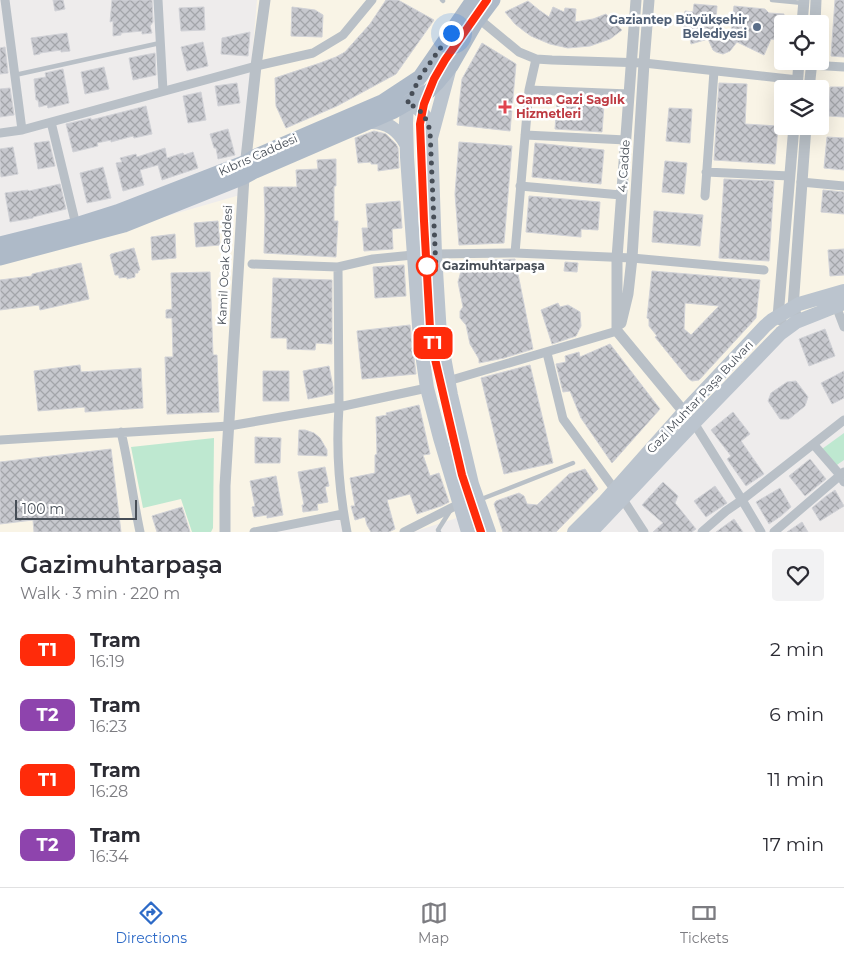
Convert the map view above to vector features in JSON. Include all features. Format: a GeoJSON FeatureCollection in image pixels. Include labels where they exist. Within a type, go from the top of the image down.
{"type":"FeatureCollection","features":[{"type":"Feature","properties":{"kind":"main road","name":"Kıbrıs Caddesi"},"geometry":{"type":"LineString","coordinates":[[0,244],[76,225],[245,170],[254,157],[382,102],[420,77],[474,0]]}},
{"type":"Feature","properties":{"kind":"main road"},"geometry":{"type":"LineString","coordinates":[[0,258],[124,226],[245,170],[255,171],[394,111],[429,91],[437,83],[451,66],[492,0]]}},
{"type":"Feature","properties":{"kind":"main road"},"geometry":{"type":"LineString","coordinates":[[431,138],[451,66]]}},
{"type":"Feature","properties":{"kind":"main road"},"geometry":{"type":"LineString","coordinates":[[420,77],[407,104],[406,123],[413,255],[420,340],[428,388],[456,506],[468,532]]}},
{"type":"Feature","properties":{"kind":"main road"},"geometry":{"type":"LineString","coordinates":[[382,102],[413,105],[426,118],[430,131],[440,335],[448,381],[468,466],[489,532]]}},
{"type":"Feature","properties":{"kind":"main road"},"geometry":{"type":"LineString","coordinates":[[369,122],[380,122],[390,126],[399,133],[406,144]]}},
{"type":"Feature","properties":{"kind":"main road","name":"Gazi Muhtar Paşa Bulvarı"},"geometry":{"type":"LineString","coordinates":[[591,532],[618,494],[684,412],[765,326],[799,304],[844,291]]}},
{"type":"Feature","properties":{"kind":"main road","name":"Gazi Muhtar Paşa Bulvarı"},"geometry":{"type":"LineString","coordinates":[[574,532],[694,423],[781,333],[793,324],[840,305]]}},
{"type":"Feature","properties":{"kind":"street"},"geometry":{"type":"LineString","coordinates":[[5,0],[22,130]]}},
{"type":"Feature","properties":{"kind":"street"},"geometry":{"type":"LineString","coordinates":[[158,0],[163,91]]}},
{"type":"Feature","properties":{"kind":"street","name":"Kamil Ocak Caddesi"},"geometry":{"type":"LineString","coordinates":[[225,532],[225,486],[245,170],[265,0]]}},
{"type":"Feature","properties":{"kind":"street"},"geometry":{"type":"LineString","coordinates":[[0,133],[22,130],[256,66],[313,53],[343,35],[372,0]]}},
{"type":"Feature","properties":{"kind":"street"},"geometry":{"type":"LineString","coordinates":[[636,0],[616,258],[617,331],[684,412]]}},
{"type":"Feature","properties":{"kind":"street","name":"4. Cadde"},"geometry":{"type":"LineString","coordinates":[[617,331],[622,320],[628,294],[632,258],[649,0]]}},
{"type":"Feature","properties":{"kind":"street"},"geometry":{"type":"LineString","coordinates":[[815,15],[816,0]]}},
{"type":"Feature","properties":{"kind":"street"},"geometry":{"type":"LineString","coordinates":[[803,15],[804,1]]}},
{"type":"Feature","properties":{"kind":"street"},"geometry":{"type":"LineString","coordinates":[[479,19],[519,52],[536,59],[644,63],[714,71],[774,81]]}},
{"type":"Feature","properties":{"kind":"street"},"geometry":{"type":"LineString","coordinates":[[515,253],[529,90],[536,59]]}},
{"type":"Feature","properties":{"kind":"street"},"geometry":{"type":"LineString","coordinates":[[829,65],[844,67]]}},
{"type":"Feature","properties":{"kind":"street"},"geometry":{"type":"LineString","coordinates":[[705,196],[714,71]]}},
{"type":"Feature","properties":{"kind":"street"},"geometry":{"type":"LineString","coordinates":[[529,90],[629,94]]}},
{"type":"Feature","properties":{"kind":"street"},"geometry":{"type":"LineString","coordinates":[[51,122],[76,225]]}},
{"type":"Feature","properties":{"kind":"street"},"geometry":{"type":"LineString","coordinates":[[525,135],[626,140]]}},
{"type":"Feature","properties":{"kind":"street"},"geometry":{"type":"LineString","coordinates":[[793,135],[778,317],[793,324],[805,135]]}},
{"type":"Feature","properties":{"kind":"street"},"geometry":{"type":"LineString","coordinates":[[706,172],[790,176]]}},
{"type":"Feature","properties":{"kind":"street"},"geometry":{"type":"LineString","coordinates":[[802,182],[844,186]]}},
{"type":"Feature","properties":{"kind":"street"},"geometry":{"type":"LineString","coordinates":[[520,186],[621,195]]}},
{"type":"Feature","properties":{"kind":"street"},"geometry":{"type":"LineString","coordinates":[[435,254],[515,253],[632,258],[764,270]]}},
{"type":"Feature","properties":{"kind":"street"},"geometry":{"type":"LineString","coordinates":[[252,264],[338,267],[373,259],[413,255]]}},
{"type":"Feature","properties":{"kind":"street"},"geometry":{"type":"LineString","coordinates":[[338,267],[338,467],[347,532]]}},
{"type":"Feature","properties":{"kind":"street"},"geometry":{"type":"LineString","coordinates":[[840,305],[844,327]]}},
{"type":"Feature","properties":{"kind":"street"},"geometry":{"type":"LineString","coordinates":[[448,381],[617,331]]}},
{"type":"Feature","properties":{"kind":"street"},"geometry":{"type":"LineString","coordinates":[[547,353],[563,419],[644,532]]}},
{"type":"Feature","properties":{"kind":"street"},"geometry":{"type":"LineString","coordinates":[[0,440],[229,426],[292,416],[428,388]]}},
{"type":"Feature","properties":{"kind":"street"},"geometry":{"type":"LineString","coordinates":[[702,532],[726,511],[844,420]]}},
{"type":"Feature","properties":{"kind":"street"},"geometry":{"type":"LineString","coordinates":[[694,423],[760,532]]}},
{"type":"Feature","properties":{"kind":"street"},"geometry":{"type":"LineString","coordinates":[[121,432],[126,450],[133,502],[140,532]]}},
{"type":"Feature","properties":{"kind":"street"},"geometry":{"type":"LineString","coordinates":[[774,532],[843,476],[814,444]]}},
{"type":"Feature","properties":{"kind":"street"},"geometry":{"type":"LineString","coordinates":[[404,532],[456,506]]}},
{"type":"Feature","properties":{"kind":"street"},"geometry":{"type":"LineString","coordinates":[[254,532],[343,514]]}},
{"type":"Feature","properties":{"kind":"lane"},"geometry":{"type":"LineString","coordinates":[[772,0],[804,1]]}},
{"type":"Feature","properties":{"kind":"lane"},"geometry":{"type":"LineString","coordinates":[[15,76],[160,43]]}},
{"type":"Feature","properties":{"kind":"lane"},"geometry":{"type":"LineString","coordinates":[[478,500],[573,463]]}},
{"type":"Feature","properties":{"kind":"lane"},"geometry":{"type":"LineString","coordinates":[[439,532],[438,530],[456,506]]}},
{"type":"Feature","properties":{"kind":"shaded area"},"geometry":{"type":"Polygon","coordinates":[[[257,0],[844,0],[844,312],[795,327],[596,532],[467,532],[460,517],[413,532],[343,532],[338,512],[257,532],[0,532],[0,264],[240,195],[257,0]]]}},
{"type":"Feature","properties":{"kind":"green space"},"geometry":{"type":"Polygon","coordinates":[[[844,433],[844,460],[834,467],[822,449],[844,433]]]}},
{"type":"Feature","properties":{"kind":"green space"},"geometry":{"type":"Polygon","coordinates":[[[214,438],[213,528],[211,532],[192,532],[181,499],[143,508],[131,447],[214,438]]]}},
{"type":"Feature","properties":{"kind":"building"},"geometry":{"type":"Polygon","coordinates":[[[53,0],[63,0],[65,9],[55,11],[53,0]]]}},
{"type":"Feature","properties":{"kind":"building"},"geometry":{"type":"Polygon","coordinates":[[[112,0],[152,0],[153,22],[150,26],[152,33],[142,34],[142,31],[121,33],[121,35],[113,36],[113,21],[110,22],[112,0]]]}},
{"type":"Feature","properties":{"kind":"building"},"geometry":{"type":"Polygon","coordinates":[[[386,0],[398,0],[434,20],[396,74],[337,106],[286,128],[276,106],[275,78],[320,63],[345,52],[370,24],[386,0]]]}},
{"type":"Feature","properties":{"kind":"building"},"geometry":{"type":"Polygon","coordinates":[[[835,0],[844,0],[844,57],[831,56],[835,0]]]}},
{"type":"Feature","properties":{"kind":"building"},"geometry":{"type":"Polygon","coordinates":[[[528,1],[549,17],[553,7],[564,12],[565,8],[576,9],[575,22],[593,19],[606,14],[622,30],[610,39],[590,46],[568,48],[550,44],[531,36],[515,24],[505,12],[528,1]]]}},
{"type":"Feature","properties":{"kind":"building","name":"Gaziantep Büyükşehir Belediyesi"},"geometry":{"type":"Polygon","coordinates":[[[694,4],[717,6],[715,32],[731,33],[734,6],[765,9],[769,13],[784,14],[774,15],[774,39],[771,39],[764,55],[737,42],[730,51],[723,54],[713,50],[708,39],[691,44],[689,33],[683,33],[685,11],[693,12],[694,4]]]}},
{"type":"Feature","properties":{"kind":"building"},"geometry":{"type":"Polygon","coordinates":[[[204,7],[205,30],[181,31],[179,8],[204,7]]]}},
{"type":"Feature","properties":{"kind":"building"},"geometry":{"type":"Polygon","coordinates":[[[292,7],[315,10],[323,15],[322,37],[291,36],[292,7]]]}},
{"type":"Feature","properties":{"kind":"building"},"geometry":{"type":"Polygon","coordinates":[[[250,32],[248,56],[221,54],[222,38],[250,32]]]}},
{"type":"Feature","properties":{"kind":"building"},"geometry":{"type":"Polygon","coordinates":[[[67,33],[70,51],[61,52],[61,50],[34,55],[31,38],[67,33]]]}},
{"type":"Feature","properties":{"kind":"building"},"geometry":{"type":"Polygon","coordinates":[[[203,42],[208,66],[187,71],[181,47],[203,42]]]}},
{"type":"Feature","properties":{"kind":"building"},"geometry":{"type":"Polygon","coordinates":[[[482,43],[516,64],[510,131],[457,125],[462,79],[482,43]]]}},
{"type":"Feature","properties":{"kind":"building"},"geometry":{"type":"Polygon","coordinates":[[[5,47],[8,73],[0,74],[0,48],[5,47]]]}},
{"type":"Feature","properties":{"kind":"building"},"geometry":{"type":"Polygon","coordinates":[[[155,53],[156,75],[133,80],[129,58],[155,53]]]}},
{"type":"Feature","properties":{"kind":"building"},"geometry":{"type":"Polygon","coordinates":[[[104,67],[109,89],[85,94],[81,72],[104,67]]]}},
{"type":"Feature","properties":{"kind":"building"},"geometry":{"type":"Polygon","coordinates":[[[63,69],[69,103],[48,108],[47,105],[39,107],[38,100],[36,100],[34,79],[46,77],[45,73],[63,69]]]}},
{"type":"Feature","properties":{"kind":"building"},"geometry":{"type":"Polygon","coordinates":[[[237,83],[240,103],[218,106],[215,86],[237,83]]]}},
{"type":"Feature","properties":{"kind":"building"},"geometry":{"type":"Polygon","coordinates":[[[719,83],[747,84],[745,124],[774,126],[774,135],[777,135],[775,164],[714,160],[719,83]]]}},
{"type":"Feature","properties":{"kind":"building"},"geometry":{"type":"Polygon","coordinates":[[[830,87],[844,87],[844,117],[829,116],[830,87]]]}},
{"type":"Feature","properties":{"kind":"building"},"geometry":{"type":"Polygon","coordinates":[[[10,88],[14,115],[0,117],[0,89],[10,88]]]}},
{"type":"Feature","properties":{"kind":"building"},"geometry":{"type":"Polygon","coordinates":[[[201,92],[206,120],[188,123],[183,96],[201,92]]]}},
{"type":"Feature","properties":{"kind":"building"},"geometry":{"type":"Polygon","coordinates":[[[557,101],[604,105],[602,132],[555,129],[557,101]]]}},
{"type":"Feature","properties":{"kind":"building"},"geometry":{"type":"Polygon","coordinates":[[[146,106],[152,134],[97,143],[98,146],[73,152],[66,124],[91,118],[91,120],[146,106]]]}},
{"type":"Feature","properties":{"kind":"building"},"geometry":{"type":"Polygon","coordinates":[[[669,108],[692,109],[690,143],[666,141],[669,108]]]}},
{"type":"Feature","properties":{"kind":"building"},"geometry":{"type":"Polygon","coordinates":[[[228,129],[235,155],[218,159],[210,134],[228,129]]]}},
{"type":"Feature","properties":{"kind":"building"},"geometry":{"type":"Polygon","coordinates":[[[374,131],[386,134],[396,144],[399,168],[378,171],[378,164],[371,164],[371,162],[358,163],[355,138],[374,131]]]}},
{"type":"Feature","properties":{"kind":"building"},"geometry":{"type":"Polygon","coordinates":[[[827,137],[844,138],[844,170],[824,168],[827,137]]]}},
{"type":"Feature","properties":{"kind":"building"},"geometry":{"type":"Polygon","coordinates":[[[49,141],[55,166],[38,169],[34,143],[49,141]]]}},
{"type":"Feature","properties":{"kind":"building"},"geometry":{"type":"Polygon","coordinates":[[[459,142],[512,146],[504,243],[459,245],[455,194],[459,142]]]}},
{"type":"Feature","properties":{"kind":"building"},"geometry":{"type":"Polygon","coordinates":[[[535,143],[604,150],[601,184],[532,177],[535,143]]]}},
{"type":"Feature","properties":{"kind":"building"},"geometry":{"type":"Polygon","coordinates":[[[13,147],[18,174],[1,177],[0,149],[13,147]]]}},
{"type":"Feature","properties":{"kind":"building"},"geometry":{"type":"Polygon","coordinates":[[[165,148],[167,158],[193,152],[198,168],[162,180],[158,165],[140,170],[144,185],[123,191],[116,163],[122,162],[120,158],[136,154],[137,157],[165,148]]]}},
{"type":"Feature","properties":{"kind":"building"},"geometry":{"type":"Polygon","coordinates":[[[336,159],[334,221],[338,221],[336,257],[264,253],[264,187],[297,187],[296,170],[318,169],[317,160],[336,159]]]}},
{"type":"Feature","properties":{"kind":"building"},"geometry":{"type":"Polygon","coordinates":[[[665,161],[687,163],[684,194],[662,192],[665,161]]]}},
{"type":"Feature","properties":{"kind":"building"},"geometry":{"type":"Polygon","coordinates":[[[103,167],[111,198],[87,203],[80,173],[103,167]]]}},
{"type":"Feature","properties":{"kind":"building"},"geometry":{"type":"Polygon","coordinates":[[[724,179],[774,181],[769,261],[719,258],[724,179]]]}},
{"type":"Feature","properties":{"kind":"building"},"geometry":{"type":"Polygon","coordinates":[[[60,184],[66,209],[10,222],[5,193],[29,191],[60,184]]]}},
{"type":"Feature","properties":{"kind":"building"},"geometry":{"type":"Polygon","coordinates":[[[823,190],[844,192],[844,214],[821,212],[823,190]]]}},
{"type":"Feature","properties":{"kind":"building"},"geometry":{"type":"Polygon","coordinates":[[[529,196],[600,202],[598,230],[581,229],[581,237],[526,232],[529,196]]]}},
{"type":"Feature","properties":{"kind":"building"},"geometry":{"type":"Polygon","coordinates":[[[400,201],[402,228],[392,229],[393,249],[364,251],[362,228],[368,228],[366,204],[400,201]]]}},
{"type":"Feature","properties":{"kind":"building"},"geometry":{"type":"Polygon","coordinates":[[[654,211],[703,215],[700,246],[652,242],[654,211]]]}},
{"type":"Feature","properties":{"kind":"building"},"geometry":{"type":"Polygon","coordinates":[[[218,221],[220,245],[196,247],[194,223],[218,221]]]}},
{"type":"Feature","properties":{"kind":"building"},"geometry":{"type":"Polygon","coordinates":[[[175,234],[176,258],[152,260],[151,237],[175,234]]]}},
{"type":"Feature","properties":{"kind":"building"},"geometry":{"type":"Polygon","coordinates":[[[134,248],[140,270],[138,273],[135,273],[135,277],[119,278],[119,275],[115,275],[110,255],[134,248]]]}},
{"type":"Feature","properties":{"kind":"building"},"geometry":{"type":"Polygon","coordinates":[[[844,249],[844,275],[830,276],[828,250],[844,249]]]}},
{"type":"Feature","properties":{"kind":"building"},"geometry":{"type":"Polygon","coordinates":[[[515,259],[533,349],[479,363],[479,359],[470,344],[466,325],[460,318],[460,311],[463,307],[458,282],[461,271],[460,267],[495,260],[515,259]]]}},
{"type":"Feature","properties":{"kind":"building"},"geometry":{"type":"Polygon","coordinates":[[[565,262],[578,263],[577,272],[564,271],[565,262]]]}},
{"type":"Feature","properties":{"kind":"building"},"geometry":{"type":"Polygon","coordinates":[[[81,263],[89,299],[40,310],[39,305],[0,310],[0,280],[32,276],[32,274],[81,263]]]}},
{"type":"Feature","properties":{"kind":"building"},"geometry":{"type":"Polygon","coordinates":[[[404,265],[406,296],[375,298],[373,267],[404,265]]]}},
{"type":"Feature","properties":{"kind":"building"},"geometry":{"type":"Polygon","coordinates":[[[652,271],[760,280],[756,318],[699,380],[692,381],[689,379],[655,337],[657,336],[649,326],[649,319],[647,318],[652,271]],[[685,303],[684,329],[691,335],[719,306],[685,303]]]}},
{"type":"Feature","properties":{"kind":"building"},"geometry":{"type":"Polygon","coordinates":[[[210,272],[213,355],[217,355],[219,412],[167,414],[165,357],[173,357],[172,318],[166,318],[166,310],[172,309],[171,273],[210,272]]]}},
{"type":"Feature","properties":{"kind":"building"},"geometry":{"type":"Polygon","coordinates":[[[273,278],[332,280],[332,344],[316,343],[315,350],[287,349],[287,338],[271,338],[273,278]]]}},
{"type":"Feature","properties":{"kind":"building"},"geometry":{"type":"Polygon","coordinates":[[[558,303],[560,307],[568,305],[580,312],[581,326],[576,336],[552,344],[541,310],[558,303]]]}},
{"type":"Feature","properties":{"kind":"building"},"geometry":{"type":"Polygon","coordinates":[[[410,325],[416,374],[362,379],[357,331],[410,325]]]}},
{"type":"Feature","properties":{"kind":"building"},"geometry":{"type":"Polygon","coordinates":[[[825,329],[835,356],[809,366],[799,339],[825,329]]]}},
{"type":"Feature","properties":{"kind":"building"},"geometry":{"type":"Polygon","coordinates":[[[610,344],[660,409],[612,463],[581,418],[570,391],[563,392],[556,364],[566,362],[565,356],[579,352],[580,357],[610,344]]]}},
{"type":"Feature","properties":{"kind":"building"},"geometry":{"type":"Polygon","coordinates":[[[80,365],[81,372],[141,368],[143,408],[85,412],[85,407],[38,411],[34,371],[80,365]]]}},
{"type":"Feature","properties":{"kind":"building"},"geometry":{"type":"Polygon","coordinates":[[[530,365],[553,463],[504,474],[481,378],[530,365]]]}},
{"type":"Feature","properties":{"kind":"building"},"geometry":{"type":"Polygon","coordinates":[[[329,366],[333,394],[308,399],[303,371],[329,366]]]}},
{"type":"Feature","properties":{"kind":"building"},"geometry":{"type":"Polygon","coordinates":[[[263,371],[289,371],[289,401],[263,401],[263,371]]]}},
{"type":"Feature","properties":{"kind":"building"},"geometry":{"type":"Polygon","coordinates":[[[844,371],[844,398],[832,404],[821,383],[844,371]]]}},
{"type":"Feature","properties":{"kind":"building"},"geometry":{"type":"Polygon","coordinates":[[[796,381],[808,397],[805,406],[789,419],[780,419],[768,401],[771,393],[787,382],[796,381]]]}},
{"type":"Feature","properties":{"kind":"building"},"geometry":{"type":"Polygon","coordinates":[[[419,405],[430,454],[423,455],[430,476],[439,473],[449,502],[417,514],[410,494],[387,500],[395,529],[389,532],[371,532],[365,517],[355,520],[351,506],[355,506],[350,478],[375,473],[375,455],[377,454],[376,417],[419,405]]]}},
{"type":"Feature","properties":{"kind":"building"},"geometry":{"type":"Polygon","coordinates":[[[733,412],[750,434],[741,441],[764,474],[746,486],[727,459],[731,456],[711,430],[733,412]]]}},
{"type":"Feature","properties":{"kind":"building"},"geometry":{"type":"Polygon","coordinates":[[[299,430],[314,433],[320,438],[327,450],[327,456],[298,455],[299,430]]]}},
{"type":"Feature","properties":{"kind":"building"},"geometry":{"type":"Polygon","coordinates":[[[255,437],[281,438],[280,463],[255,463],[255,437]]]}},
{"type":"Feature","properties":{"kind":"building"},"geometry":{"type":"Polygon","coordinates":[[[111,449],[121,532],[34,532],[33,520],[0,524],[0,462],[111,449]]]}},
{"type":"Feature","properties":{"kind":"building"},"geometry":{"type":"Polygon","coordinates":[[[810,459],[826,479],[805,496],[789,476],[810,459]]]}},
{"type":"Feature","properties":{"kind":"building"},"geometry":{"type":"Polygon","coordinates":[[[325,467],[329,486],[325,487],[328,502],[317,504],[318,510],[303,512],[302,505],[304,505],[298,472],[325,467]]]}},
{"type":"Feature","properties":{"kind":"building"},"geometry":{"type":"Polygon","coordinates":[[[585,469],[598,489],[556,532],[503,532],[494,504],[496,501],[519,493],[524,496],[527,504],[537,505],[569,474],[585,469]]]}},
{"type":"Feature","properties":{"kind":"building"},"geometry":{"type":"Polygon","coordinates":[[[276,476],[283,515],[267,518],[267,515],[254,517],[252,507],[255,506],[250,481],[276,476]]]}},
{"type":"Feature","properties":{"kind":"building"},"geometry":{"type":"Polygon","coordinates":[[[663,482],[678,496],[675,503],[696,529],[692,532],[653,532],[663,523],[642,505],[663,482]]]}},
{"type":"Feature","properties":{"kind":"building"},"geometry":{"type":"Polygon","coordinates":[[[715,486],[727,503],[706,517],[694,501],[715,486]]]}},
{"type":"Feature","properties":{"kind":"building"},"geometry":{"type":"Polygon","coordinates":[[[780,488],[791,507],[769,524],[756,502],[780,488]]]}},
{"type":"Feature","properties":{"kind":"building"},"geometry":{"type":"Polygon","coordinates":[[[835,490],[844,506],[820,521],[812,508],[835,490]]]}},
{"type":"Feature","properties":{"kind":"building"},"geometry":{"type":"Polygon","coordinates":[[[182,507],[190,532],[157,532],[152,516],[182,507]]]}},
{"type":"Feature","properties":{"kind":"building"},"geometry":{"type":"Polygon","coordinates":[[[734,519],[743,532],[716,532],[734,519]]]}},
{"type":"Feature","properties":{"kind":"building"},"geometry":{"type":"Polygon","coordinates":[[[802,522],[808,532],[787,532],[802,522]]]}},
{"type":"Feature","properties":{"kind":"tram line"},"geometry":{"type":"LineString","coordinates":[[481,532],[463,475],[435,359],[431,328],[424,221],[421,124],[424,104],[434,79],[487,0]]}},
{"type":"Feature","properties":{"kind":"tram line","name":"T1"},"geometry":{"type":"LineString","coordinates":[[481,532],[462,475],[435,359],[430,328],[420,124],[424,104],[434,79],[487,0]]}},
{"type":"Feature","properties":{"kind":"place","name":"Gaziantep Büyükşehir Belediyesi"},"geometry":{"type":"Point","coordinates":[757,27]}},
{"type":"Feature","properties":{"kind":"place","name":"Gama Gazi Saglık Hizmetleri"},"geometry":{"type":"Point","coordinates":[505,107]}},
{"type":"Feature","properties":{"kind":"place","name":"Gazimuhtarpaşa"},"geometry":{"type":"Point","coordinates":[427,266]}},
{"type":"Feature","properties":{"kind":"route"},"geometry":{"type":"LineString","coordinates":[[427,266],[436,270],[430,131],[426,118],[413,105],[407,104],[420,77],[451,33]]}}]}
